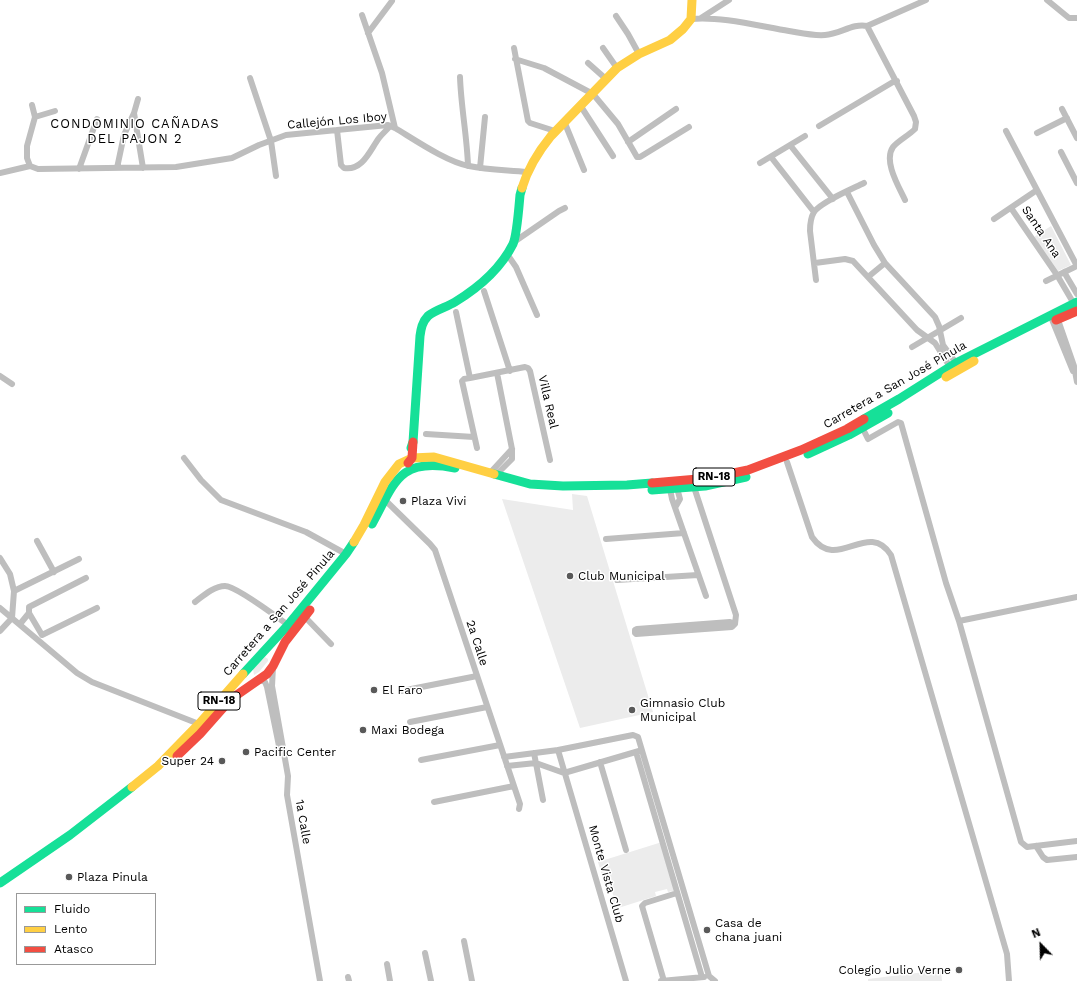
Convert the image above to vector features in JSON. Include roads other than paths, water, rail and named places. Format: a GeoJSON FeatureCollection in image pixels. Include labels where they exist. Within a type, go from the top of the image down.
{"type":"FeatureCollection","features":[{"type":"Feature","properties":{"kind":"main road"},"geometry":{"type":"LineString","coordinates":[[390,490],[391,482],[395,476],[408,464],[412,458],[422,325],[430,314],[469,294],[491,274],[507,254],[514,242],[520,195],[528,172],[543,146],[555,131],[617,68],[639,54],[670,40],[683,29],[691,19],[692,0]]}},
{"type":"Feature","properties":{"kind":"main road","name":"Carretera a San José Pinula"},"geometry":{"type":"LineString","coordinates":[[0,883],[70,835],[158,766],[199,724],[260,654],[288,625],[346,554],[380,503],[399,477],[408,469],[418,467],[446,466],[483,478],[530,490],[675,490],[720,484],[747,477],[787,462],[835,443],[863,429],[963,367],[1076,306]]}},
{"type":"Feature","properties":{"kind":"main road","name":"Carretera a San José Pinula"},"geometry":{"type":"LineString","coordinates":[[0,890],[73,838],[171,761],[200,734],[224,705],[267,674],[273,666],[285,642],[345,565],[366,534],[380,503],[385,482],[399,464],[412,458],[428,456],[530,484],[563,486],[628,485],[709,478],[748,470],[801,450],[848,429],[953,365],[1054,318]]}},
{"type":"Feature","properties":{"kind":"main road"},"geometry":{"type":"LineString","coordinates":[[413,442],[419,452],[428,456]]}},
{"type":"Feature","properties":{"kind":"main road"},"geometry":{"type":"LineString","coordinates":[[399,464],[408,454],[413,442]]}},
{"type":"Feature","properties":{"kind":"main road"},"geometry":{"type":"LineString","coordinates":[[260,654],[269,656],[273,666]]}},
{"type":"Feature","properties":{"kind":"main road"},"geometry":{"type":"LineString","coordinates":[[248,669],[250,677],[260,680]]}},
{"type":"Feature","properties":{"kind":"main road"},"geometry":{"type":"LineString","coordinates":[[171,761],[172,757],[199,728],[199,724]]}},
{"type":"Feature","properties":{"kind":"street"},"geometry":{"type":"LineString","coordinates":[[701,18],[729,0]]}},
{"type":"Feature","properties":{"kind":"street"},"geometry":{"type":"LineString","coordinates":[[691,19],[701,18],[726,20],[810,35],[826,35],[858,26],[867,26],[926,0]]}},
{"type":"Feature","properties":{"kind":"street"},"geometry":{"type":"LineString","coordinates":[[1047,0],[1069,18],[1077,18]]}},
{"type":"Feature","properties":{"kind":"street"},"geometry":{"type":"LineString","coordinates":[[368,33],[392,1]]}},
{"type":"Feature","properties":{"kind":"street"},"geometry":{"type":"LineString","coordinates":[[337,130],[341,165],[344,168],[349,168],[361,163],[371,152],[378,139],[393,127],[382,73],[362,15]]}},
{"type":"Feature","properties":{"kind":"street"},"geometry":{"type":"LineString","coordinates":[[616,16],[639,54]]}},
{"type":"Feature","properties":{"kind":"street"},"geometry":{"type":"LineString","coordinates":[[867,26],[897,81],[916,122],[915,129],[896,144],[889,156],[890,165],[905,200]]}},
{"type":"Feature","properties":{"kind":"street"},"geometry":{"type":"LineString","coordinates":[[514,48],[528,121],[555,131]]}},
{"type":"Feature","properties":{"kind":"street"},"geometry":{"type":"LineString","coordinates":[[603,48],[617,68]]}},
{"type":"Feature","properties":{"kind":"street"},"geometry":{"type":"LineString","coordinates":[[516,59],[544,68],[593,94],[618,124],[637,157],[640,157],[689,127]]}},
{"type":"Feature","properties":{"kind":"street"},"geometry":{"type":"LineString","coordinates":[[588,63],[606,79]]}},
{"type":"Feature","properties":{"kind":"street"},"geometry":{"type":"LineString","coordinates":[[460,77],[461,103],[467,145],[468,166]]}},
{"type":"Feature","properties":{"kind":"street"},"geometry":{"type":"LineString","coordinates":[[250,78],[272,141],[276,176]]}},
{"type":"Feature","properties":{"kind":"street"},"geometry":{"type":"LineString","coordinates":[[819,126],[897,81]]}},
{"type":"Feature","properties":{"kind":"street"},"geometry":{"type":"LineString","coordinates":[[117,168],[124,135],[134,113],[138,99]]}},
{"type":"Feature","properties":{"kind":"street"},"geometry":{"type":"LineString","coordinates":[[30,166],[27,158],[27,146],[35,117],[32,105]]}},
{"type":"Feature","properties":{"kind":"street"},"geometry":{"type":"LineString","coordinates":[[580,105],[613,156]]}},
{"type":"Feature","properties":{"kind":"street"},"geometry":{"type":"LineString","coordinates":[[628,142],[676,109]]}},
{"type":"Feature","properties":{"kind":"street"},"geometry":{"type":"LineString","coordinates":[[1062,109],[1077,138]]}},
{"type":"Feature","properties":{"kind":"street"},"geometry":{"type":"LineString","coordinates":[[35,117],[55,111]]}},
{"type":"Feature","properties":{"kind":"street"},"geometry":{"type":"LineString","coordinates":[[134,113],[143,168]]}},
{"type":"Feature","properties":{"kind":"street"},"geometry":{"type":"LineString","coordinates":[[480,168],[485,116]]}},
{"type":"Feature","properties":{"kind":"street"},"geometry":{"type":"LineString","coordinates":[[79,169],[97,118]]}},
{"type":"Feature","properties":{"kind":"street"},"geometry":{"type":"LineString","coordinates":[[1038,133],[1067,118]]}},
{"type":"Feature","properties":{"kind":"street"},"geometry":{"type":"LineString","coordinates":[[564,122],[584,170]]}},
{"type":"Feature","properties":{"kind":"street","name":"Callejón Los Iboy"},"geometry":{"type":"LineString","coordinates":[[0,173],[30,166],[38,169],[176,167],[232,158],[259,145],[286,135],[388,126],[393,127],[454,162],[480,168],[528,172]]}},
{"type":"Feature","properties":{"kind":"street","name":"Santa Ana"},"geometry":{"type":"LineString","coordinates":[[1006,131],[1077,266],[1046,281]]}},
{"type":"Feature","properties":{"kind":"street"},"geometry":{"type":"LineString","coordinates":[[760,163],[804,136]]}},
{"type":"Feature","properties":{"kind":"street"},"geometry":{"type":"LineString","coordinates":[[790,145],[833,199]]}},
{"type":"Feature","properties":{"kind":"street"},"geometry":{"type":"LineString","coordinates":[[1061,152],[1077,183]]}},
{"type":"Feature","properties":{"kind":"street"},"geometry":{"type":"LineString","coordinates":[[771,156],[814,212]]}},
{"type":"Feature","properties":{"kind":"street"},"geometry":{"type":"LineString","coordinates":[[816,280],[810,231],[814,212],[833,199],[864,183]]}},
{"type":"Feature","properties":{"kind":"street","name":"Santa Ana"},"geometry":{"type":"LineString","coordinates":[[1037,190],[1011,208],[1058,275],[1076,306]]}},
{"type":"Feature","properties":{"kind":"street"},"geometry":{"type":"LineString","coordinates":[[847,192],[874,245],[885,263],[931,312],[938,322],[943,344],[953,365]]}},
{"type":"Feature","properties":{"kind":"street"},"geometry":{"type":"LineString","coordinates":[[514,242],[565,208]]}},
{"type":"Feature","properties":{"kind":"street"},"geometry":{"type":"LineString","coordinates":[[994,219],[1011,208]]}},
{"type":"Feature","properties":{"kind":"street"},"geometry":{"type":"LineString","coordinates":[[507,254],[516,267],[537,315]]}},
{"type":"Feature","properties":{"kind":"street"},"geometry":{"type":"LineString","coordinates":[[815,263],[849,260],[857,264],[917,330],[935,343],[953,365]]}},
{"type":"Feature","properties":{"kind":"street"},"geometry":{"type":"LineString","coordinates":[[868,277],[885,263]]}},
{"type":"Feature","properties":{"kind":"street","name":"Santa Ana"},"geometry":{"type":"LineString","coordinates":[[1064,272],[1076,292]]}},
{"type":"Feature","properties":{"kind":"street"},"geometry":{"type":"LineString","coordinates":[[484,291],[510,370]]}},
{"type":"Feature","properties":{"kind":"street"},"geometry":{"type":"LineString","coordinates":[[1068,294],[1076,292]]}},
{"type":"Feature","properties":{"kind":"street"},"geometry":{"type":"LineString","coordinates":[[456,312],[470,378],[462,381],[477,448]]}},
{"type":"Feature","properties":{"kind":"street"},"geometry":{"type":"LineString","coordinates":[[912,347],[961,318]]}},
{"type":"Feature","properties":{"kind":"street"},"geometry":{"type":"LineString","coordinates":[[1054,318],[1070,367],[1077,378]]}},
{"type":"Feature","properties":{"kind":"street","name":"Villa Real"},"geometry":{"type":"LineString","coordinates":[[470,378],[525,367],[528,368],[530,371],[550,460]]}},
{"type":"Feature","properties":{"kind":"street"},"geometry":{"type":"LineString","coordinates":[[493,474],[512,458],[512,448],[497,373]]}},
{"type":"Feature","properties":{"kind":"street"},"geometry":{"type":"LineString","coordinates":[[0,376],[12,384]]}},
{"type":"Feature","properties":{"kind":"street"},"geometry":{"type":"LineString","coordinates":[[863,429],[868,438],[898,422],[901,423],[1022,842],[1027,846],[1036,846],[1077,841]]}},
{"type":"Feature","properties":{"kind":"street"},"geometry":{"type":"LineString","coordinates":[[426,434],[474,438]]}},
{"type":"Feature","properties":{"kind":"street"},"geometry":{"type":"LineString","coordinates":[[184,458],[201,480],[221,500],[306,532],[346,554]]}},
{"type":"Feature","properties":{"kind":"street"},"geometry":{"type":"LineString","coordinates":[[787,462],[812,537],[817,544],[824,548],[835,550],[871,542],[880,544],[891,555],[1007,954],[1009,981]]}},
{"type":"Feature","properties":{"kind":"street"},"geometry":{"type":"LineString","coordinates":[[668,629],[730,622],[735,624],[736,615],[694,487]]}},
{"type":"Feature","properties":{"kind":"street"},"geometry":{"type":"LineString","coordinates":[[675,490],[672,499],[676,506],[706,596]]}},
{"type":"Feature","properties":{"kind":"street"},"geometry":{"type":"LineString","coordinates":[[675,490],[680,499],[676,506]]}},
{"type":"Feature","properties":{"kind":"street","name":"2a Calle"},"geometry":{"type":"LineString","coordinates":[[380,503],[430,544],[435,550],[497,746],[504,756],[520,804],[518,809]]}},
{"type":"Feature","properties":{"kind":"street"},"geometry":{"type":"LineString","coordinates":[[606,539],[684,533]]}},
{"type":"Feature","properties":{"kind":"street"},"geometry":{"type":"LineString","coordinates":[[37,541],[54,572]]}},
{"type":"Feature","properties":{"kind":"street"},"geometry":{"type":"LineString","coordinates":[[0,558],[10,574],[14,591],[12,618],[0,631]]}},
{"type":"Feature","properties":{"kind":"street"},"geometry":{"type":"LineString","coordinates":[[14,591],[79,559]]}},
{"type":"Feature","properties":{"kind":"street"},"geometry":{"type":"LineString","coordinates":[[617,580],[698,575]]}},
{"type":"Feature","properties":{"kind":"street"},"geometry":{"type":"LineString","coordinates":[[86,578],[29,607],[31,615],[42,635],[96,608]]}},
{"type":"Feature","properties":{"kind":"street"},"geometry":{"type":"LineString","coordinates":[[195,602],[212,590],[221,586],[229,586],[288,625]]}},
{"type":"Feature","properties":{"kind":"street"},"geometry":{"type":"LineString","coordinates":[[959,621],[1077,597]]}},
{"type":"Feature","properties":{"kind":"street"},"geometry":{"type":"LineString","coordinates":[[0,608],[77,673],[92,682],[199,724]]}},
{"type":"Feature","properties":{"kind":"street"},"geometry":{"type":"LineString","coordinates":[[22,626],[31,615]]}},
{"type":"Feature","properties":{"kind":"street"},"geometry":{"type":"LineString","coordinates":[[304,616],[331,644]]}},
{"type":"Feature","properties":{"kind":"street","name":"1a Calle"},"geometry":{"type":"LineString","coordinates":[[273,666],[272,686],[288,776],[287,795],[320,981]]}},
{"type":"Feature","properties":{"kind":"street"},"geometry":{"type":"LineString","coordinates":[[401,691],[474,677]]}},
{"type":"Feature","properties":{"kind":"street"},"geometry":{"type":"LineString","coordinates":[[260,680],[265,682],[267,687],[279,746]]}},
{"type":"Feature","properties":{"kind":"street"},"geometry":{"type":"LineString","coordinates":[[410,722],[484,707]]}},
{"type":"Feature","properties":{"kind":"street"},"geometry":{"type":"LineString","coordinates":[[504,756],[558,750],[634,735],[639,738],[709,976],[715,981]]}},
{"type":"Feature","properties":{"kind":"street"},"geometry":{"type":"LineString","coordinates":[[421,760],[497,746]]}},
{"type":"Feature","properties":{"kind":"street","name":"Monte Vista Club"},"geometry":{"type":"LineString","coordinates":[[558,750],[626,981]]}},
{"type":"Feature","properties":{"kind":"street"},"geometry":{"type":"LineString","coordinates":[[507,766],[536,763],[564,773],[643,750]]}},
{"type":"Feature","properties":{"kind":"street"},"geometry":{"type":"LineString","coordinates":[[636,752],[702,977]]}},
{"type":"Feature","properties":{"kind":"street"},"geometry":{"type":"LineString","coordinates":[[534,753],[543,800]]}},
{"type":"Feature","properties":{"kind":"street"},"geometry":{"type":"LineString","coordinates":[[600,762],[626,850]]}},
{"type":"Feature","properties":{"kind":"street"},"geometry":{"type":"LineString","coordinates":[[434,802],[514,786]]}},
{"type":"Feature","properties":{"kind":"street"},"geometry":{"type":"LineString","coordinates":[[662,843],[670,841]]}},
{"type":"Feature","properties":{"kind":"street"},"geometry":{"type":"LineString","coordinates":[[1036,846],[1043,857],[1047,860],[1077,857]]}},
{"type":"Feature","properties":{"kind":"street"},"geometry":{"type":"LineString","coordinates":[[664,981],[642,906],[645,902],[677,893]]}},
{"type":"Feature","properties":{"kind":"street"},"geometry":{"type":"LineString","coordinates":[[464,941],[472,981]]}},
{"type":"Feature","properties":{"kind":"street"},"geometry":{"type":"LineString","coordinates":[[425,952],[431,981]]}},
{"type":"Feature","properties":{"kind":"street"},"geometry":{"type":"LineString","coordinates":[[387,964],[390,981]]}},
{"type":"Feature","properties":{"kind":"street"},"geometry":{"type":"LineString","coordinates":[[660,981],[709,976]]}},
{"type":"Feature","properties":{"kind":"place","name":"Plaza Vivi"},"geometry":{"type":"Point","coordinates":[403,501]}},
{"type":"Feature","properties":{"kind":"place","name":"Club Municipal"},"geometry":{"type":"Point","coordinates":[570,576]}},
{"type":"Feature","properties":{"kind":"place","name":"El Faro"},"geometry":{"type":"Point","coordinates":[374,690]}},
{"type":"Feature","properties":{"kind":"place","name":"Gimnasio Club Municipal"},"geometry":{"type":"Point","coordinates":[632,710]}},
{"type":"Feature","properties":{"kind":"place","name":"Maxi Bodega"},"geometry":{"type":"Point","coordinates":[363,730]}},
{"type":"Feature","properties":{"kind":"place","name":"Pacific Center"},"geometry":{"type":"Point","coordinates":[246,752]}},
{"type":"Feature","properties":{"kind":"place","name":"Super 24"},"geometry":{"type":"Point","coordinates":[222,761]}},
{"type":"Feature","properties":{"kind":"place","name":"Plaza Pinula"},"geometry":{"type":"Point","coordinates":[69,877]}},
{"type":"Feature","properties":{"kind":"place","name":"Casa de chana juani"},"geometry":{"type":"Point","coordinates":[707,930]}},
{"type":"Feature","properties":{"kind":"place","name":"Colegio Julio Verne"},"geometry":{"type":"Point","coordinates":[959,970]}},
{"type":"Feature","properties":{"kind":"district","name":"CONDOMINIO CAÑADAS DEL PAJON 2"},"geometry":{"type":"Point","coordinates":[135,132]}}]}
